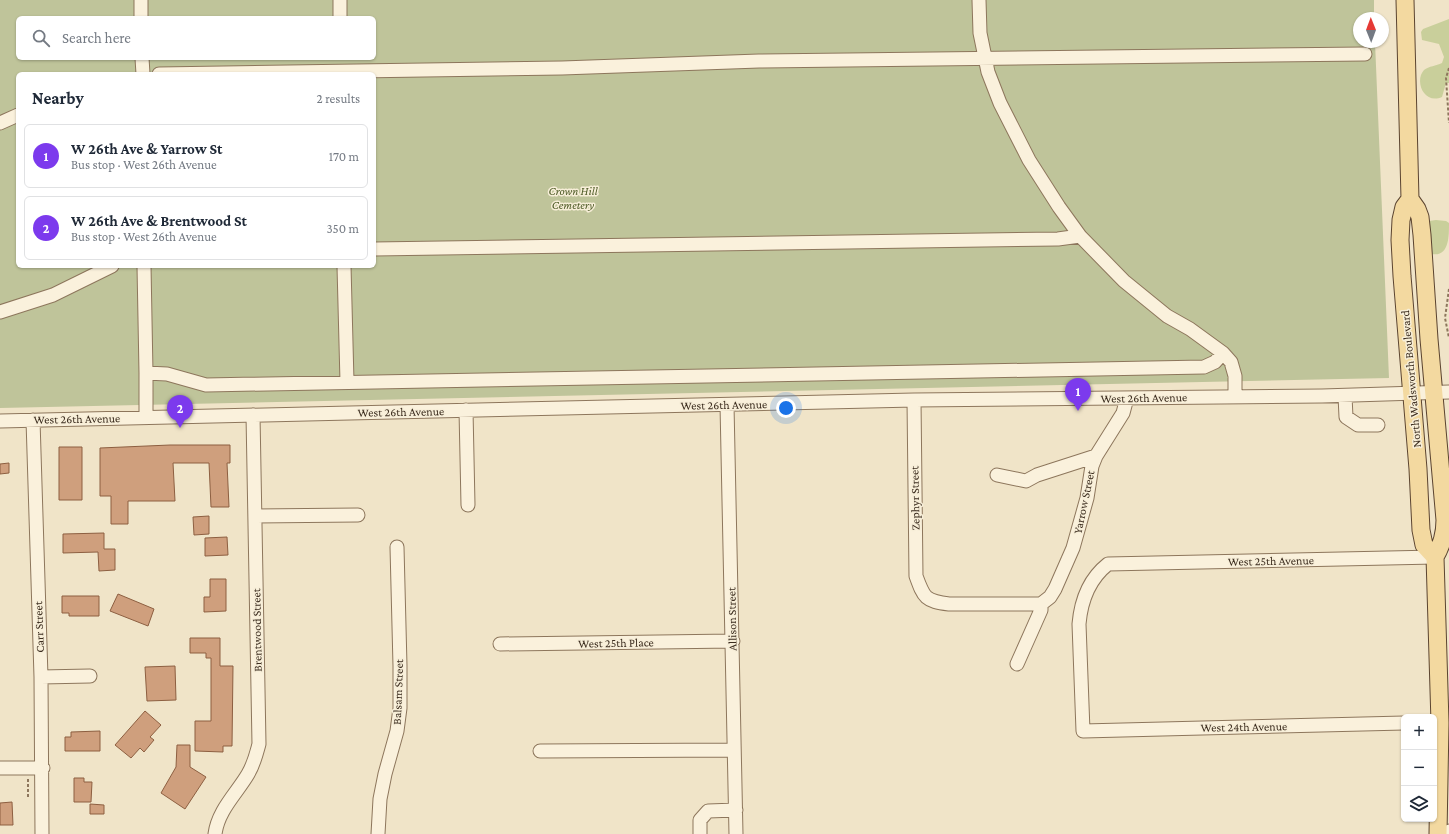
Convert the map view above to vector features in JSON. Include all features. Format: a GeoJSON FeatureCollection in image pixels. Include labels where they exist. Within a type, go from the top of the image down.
{"type":"FeatureCollection","features":[{"type":"Feature","properties":{"kind":"main road","name":"North Wadsworth Boulevard"},"geometry":{"type":"LineString","coordinates":[[1405,0],[1410,199],[1402,213],[1400,240],[1418,469],[1421,530],[1424,544],[1435,557]]}},
{"type":"Feature","properties":{"kind":"main road","name":"North Wadsworth Boulevard"},"geometry":{"type":"LineString","coordinates":[[1410,199],[1417,209],[1421,225],[1429,339],[1441,392],[1445,535],[1441,547],[1435,557],[1437,714]]}},
{"type":"Feature","properties":{"kind":"main road","name":"North Wadsworth Boulevard"},"geometry":{"type":"LineString","coordinates":[[1437,723],[1444,771],[1438,834]]}},
{"type":"Feature","properties":{"kind":"street"},"geometry":{"type":"LineString","coordinates":[[140,0],[141,16]]}},
{"type":"Feature","properties":{"kind":"street"},"geometry":{"type":"LineString","coordinates":[[340,0],[340,16]]}},
{"type":"Feature","properties":{"kind":"street"},"geometry":{"type":"LineString","coordinates":[[979,0],[980,33],[984,58],[1000,103],[1029,160],[1059,207],[1080,236],[1124,281],[1167,316],[1190,329],[1224,353],[1231,362],[1235,376],[1235,397]]}},
{"type":"Feature","properties":{"kind":"street"},"geometry":{"type":"LineString","coordinates":[[220,72],[341,68],[562,68],[759,61],[1365,54]]}},
{"type":"Feature","properties":{"kind":"street"},"geometry":{"type":"LineString","coordinates":[[142,60],[143,72]]}},
{"type":"Feature","properties":{"kind":"street"},"geometry":{"type":"LineString","coordinates":[[0,123],[16,116]]}},
{"type":"Feature","properties":{"kind":"street"},"geometry":{"type":"LineString","coordinates":[[376,249],[1058,239],[1080,236]]}},
{"type":"Feature","properties":{"kind":"street"},"geometry":{"type":"LineString","coordinates":[[0,312],[53,295],[108,268]]}},
{"type":"Feature","properties":{"kind":"street"},"geometry":{"type":"LineString","coordinates":[[144,268],[146,418]]}},
{"type":"Feature","properties":{"kind":"street"},"geometry":{"type":"LineString","coordinates":[[344,268],[347,382]]}},
{"type":"Feature","properties":{"kind":"street"},"geometry":{"type":"LineString","coordinates":[[146,373],[166,374],[206,384],[1204,367],[1215,362],[1224,353]]}},
{"type":"Feature","properties":{"kind":"street","name":"West 26th Avenue"},"geometry":{"type":"LineString","coordinates":[[0,421],[914,400],[1345,396],[1441,392]]}},
{"type":"Feature","properties":{"kind":"street"},"geometry":{"type":"LineString","coordinates":[[1345,396],[1346,417],[1358,425],[1378,425]]}},
{"type":"Feature","properties":{"kind":"street","name":"Yarrow Street"},"geometry":{"type":"LineString","coordinates":[[1041,604],[1050,597],[1055,589],[1073,548],[1087,498],[1092,466],[1096,456],[1123,413],[1127,398]]}},
{"type":"Feature","properties":{"kind":"street","name":"Zephyr Street"},"geometry":{"type":"LineString","coordinates":[[914,400],[916,576],[923,595],[934,602],[949,604],[1041,604]]}},
{"type":"Feature","properties":{"kind":"street","name":"Allison Street"},"geometry":{"type":"LineString","coordinates":[[727,405],[736,834]]}},
{"type":"Feature","properties":{"kind":"street"},"geometry":{"type":"LineString","coordinates":[[466,410],[468,505]]}},
{"type":"Feature","properties":{"kind":"street","name":"Brentwood Street"},"geometry":{"type":"LineString","coordinates":[[215,834],[227,803],[255,762],[259,744],[253,415]]}},
{"type":"Feature","properties":{"kind":"street","name":"Carr Street"},"geometry":{"type":"LineString","coordinates":[[33,420],[41,676],[42,834]]}},
{"type":"Feature","properties":{"kind":"street"},"geometry":{"type":"LineString","coordinates":[[997,475],[1026,481],[1037,475],[1096,456]]}},
{"type":"Feature","properties":{"kind":"street"},"geometry":{"type":"LineString","coordinates":[[255,516],[358,515]]}},
{"type":"Feature","properties":{"kind":"street","name":"Balsam Street"},"geometry":{"type":"LineString","coordinates":[[378,834],[380,799],[385,774],[397,731],[400,708],[397,547]]}},
{"type":"Feature","properties":{"kind":"street","name":"West 25th Avenue"},"geometry":{"type":"LineString","coordinates":[[1083,731],[1079,624],[1080,610],[1084,598],[1095,577],[1108,564],[1435,557]]}},
{"type":"Feature","properties":{"kind":"street"},"geometry":{"type":"LineString","coordinates":[[1017,664],[1041,610],[1041,604]]}},
{"type":"Feature","properties":{"kind":"street","name":"West 25th Place"},"geometry":{"type":"LineString","coordinates":[[500,644],[733,641]]}},
{"type":"Feature","properties":{"kind":"street"},"geometry":{"type":"LineString","coordinates":[[41,676],[90,676]]}},
{"type":"Feature","properties":{"kind":"street","name":"West 24th Avenue"},"geometry":{"type":"LineString","coordinates":[[1083,731],[1401,724]]}},
{"type":"Feature","properties":{"kind":"street"},"geometry":{"type":"LineString","coordinates":[[540,751],[734,750]]}},
{"type":"Feature","properties":{"kind":"street"},"geometry":{"type":"LineString","coordinates":[[0,768],[42,768]]}},
{"type":"Feature","properties":{"kind":"street"},"geometry":{"type":"LineString","coordinates":[[700,834],[700,820],[708,811],[736,810]]}},
{"type":"Feature","properties":{"kind":"path"},"geometry":{"type":"LineString","coordinates":[[1449,68],[1446,78],[1449,123]]}},
{"type":"Feature","properties":{"kind":"path"},"geometry":{"type":"LineString","coordinates":[[1449,289],[1445,318],[1449,338]]}},
{"type":"Feature","properties":{"kind":"path"},"geometry":{"type":"LineString","coordinates":[[28,768],[28,802]]}},
{"type":"Feature","properties":{"kind":"green space","name":"Crown Hill Cemetery"},"geometry":{"type":"Polygon","coordinates":[[[0,0],[1374,0],[1374,12],[1353,12],[1353,48],[1375,48],[1389,378],[0,408],[0,0]]]}},
{"type":"Feature","properties":{"kind":"green space"},"geometry":{"type":"Polygon","coordinates":[[[1449,19],[1449,83],[1446,83],[1442,97],[1436,99],[1430,98],[1422,91],[1420,80],[1421,75],[1424,70],[1442,63],[1444,57],[1439,44],[1422,40],[1421,32],[1423,29],[1449,19]]]}},
{"type":"Feature","properties":{"kind":"green space"},"geometry":{"type":"Polygon","coordinates":[[[1429,221],[1446,221],[1449,223],[1449,229],[1448,241],[1444,251],[1435,254],[1428,253],[1427,224],[1429,221]]]}},
{"type":"Feature","properties":{"kind":"building"},"geometry":{"type":"Polygon","coordinates":[[[170,445],[230,445],[230,463],[227,463],[229,507],[211,507],[209,463],[173,463],[175,501],[128,501],[128,524],[111,524],[111,496],[100,496],[100,448],[170,445]]]}},
{"type":"Feature","properties":{"kind":"building"},"geometry":{"type":"Polygon","coordinates":[[[59,447],[82,447],[82,500],[59,500],[59,447]]]}},
{"type":"Feature","properties":{"kind":"building"},"geometry":{"type":"Polygon","coordinates":[[[9,463],[9,473],[0,474],[0,464],[9,463]]]}},
{"type":"Feature","properties":{"kind":"building"},"geometry":{"type":"Polygon","coordinates":[[[209,516],[209,534],[194,535],[193,517],[209,516]]]}},
{"type":"Feature","properties":{"kind":"building"},"geometry":{"type":"Polygon","coordinates":[[[104,533],[104,549],[115,549],[115,570],[99,571],[98,552],[63,553],[63,534],[104,533]]]}},
{"type":"Feature","properties":{"kind":"building"},"geometry":{"type":"Polygon","coordinates":[[[227,537],[228,555],[205,556],[205,538],[227,537]]]}},
{"type":"Feature","properties":{"kind":"building"},"geometry":{"type":"Polygon","coordinates":[[[210,579],[226,579],[226,611],[204,612],[204,597],[210,597],[210,579]]]}},
{"type":"Feature","properties":{"kind":"building"},"geometry":{"type":"Polygon","coordinates":[[[118,594],[154,609],[148,626],[110,611],[118,594]]]}},
{"type":"Feature","properties":{"kind":"building"},"geometry":{"type":"Polygon","coordinates":[[[62,596],[99,596],[99,616],[69,616],[69,613],[62,613],[62,596]]]}},
{"type":"Feature","properties":{"kind":"building"},"geometry":{"type":"Polygon","coordinates":[[[190,638],[220,638],[220,666],[233,666],[232,746],[223,746],[223,752],[195,751],[195,721],[211,721],[211,658],[206,658],[206,653],[190,653],[190,638]]]}},
{"type":"Feature","properties":{"kind":"building"},"geometry":{"type":"Polygon","coordinates":[[[175,666],[176,700],[147,701],[145,667],[175,666]]]}},
{"type":"Feature","properties":{"kind":"building"},"geometry":{"type":"Polygon","coordinates":[[[145,711],[161,725],[150,737],[154,740],[144,752],[140,748],[131,758],[115,745],[145,711]]]}},
{"type":"Feature","properties":{"kind":"building"},"geometry":{"type":"Polygon","coordinates":[[[100,731],[100,751],[65,751],[65,737],[71,737],[71,732],[100,731]]]}},
{"type":"Feature","properties":{"kind":"building"},"geometry":{"type":"Polygon","coordinates":[[[177,745],[190,745],[190,767],[206,777],[185,809],[161,793],[176,767],[177,745]]]}},
{"type":"Feature","properties":{"kind":"building"},"geometry":{"type":"Polygon","coordinates":[[[74,778],[84,778],[84,782],[92,782],[91,802],[74,802],[74,778]]]}},
{"type":"Feature","properties":{"kind":"building"},"geometry":{"type":"Polygon","coordinates":[[[12,802],[13,825],[0,825],[0,803],[12,802]]]}},
{"type":"Feature","properties":{"kind":"building"},"geometry":{"type":"Polygon","coordinates":[[[90,804],[104,805],[104,814],[90,814],[90,804]]]}},
{"type":"Feature","properties":{"kind":"place","name":"W 26th Ave & Yarrow St"},"geometry":{"type":"Point","coordinates":[1078,411]}},
{"type":"Feature","properties":{"kind":"place","name":"W 26th Ave & Brentwood St"},"geometry":{"type":"Point","coordinates":[180,428]}}]}
